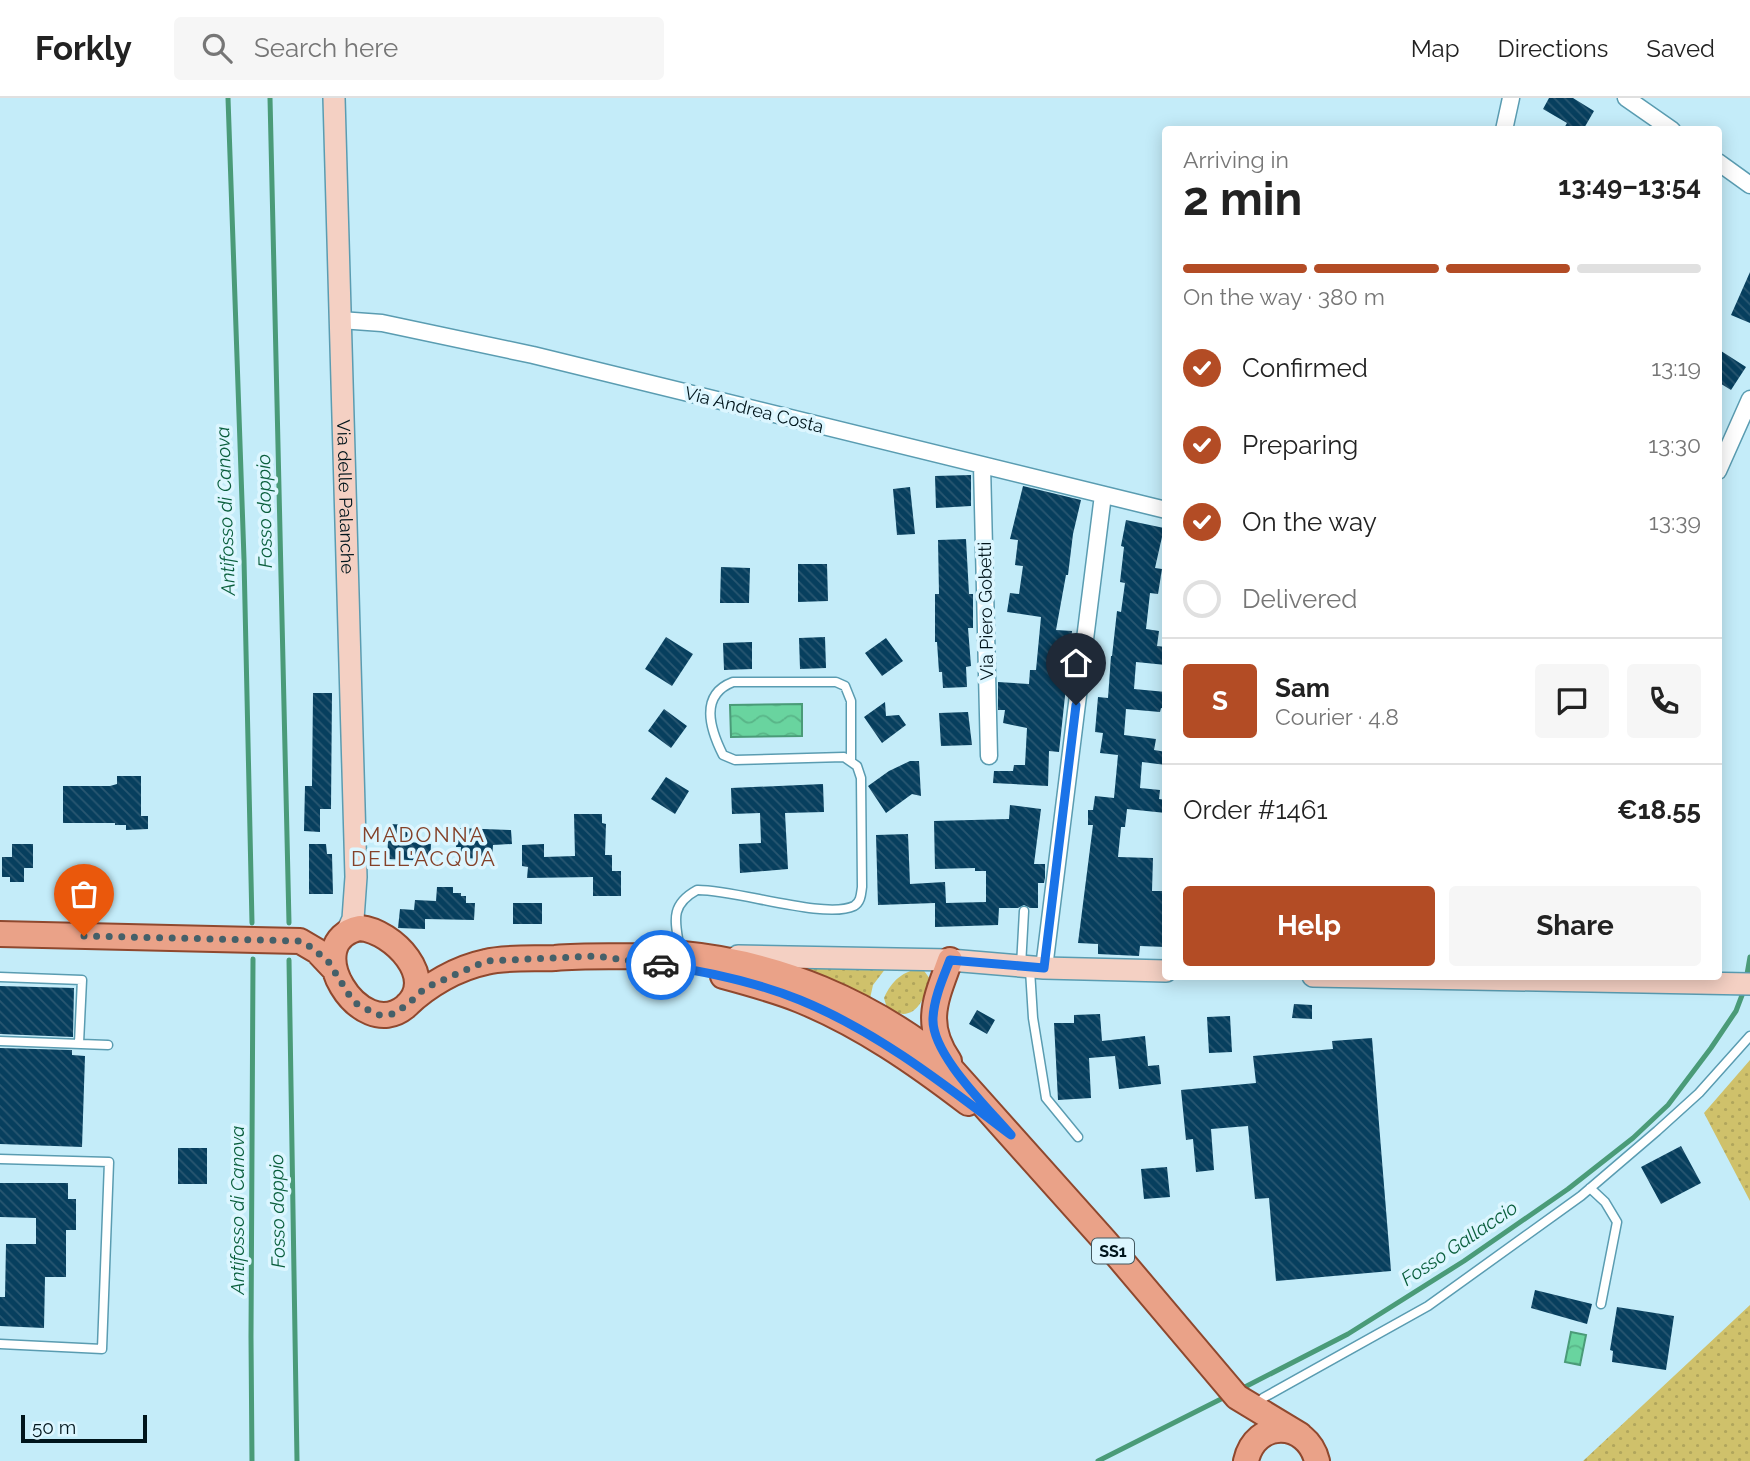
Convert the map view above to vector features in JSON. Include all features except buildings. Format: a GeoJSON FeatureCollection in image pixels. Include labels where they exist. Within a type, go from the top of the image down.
{"type":"FeatureCollection","features":[{"type":"Feature","properties":{"kind":"main road"},"geometry":{"type":"LineString","coordinates":[[0,934],[300,941],[344,934],[360,928],[378,932],[407,955],[428,965],[486,961]]}},
{"type":"Feature","properties":{"kind":"main road"},"geometry":{"type":"LineString","coordinates":[[344,934],[336,945],[334,969],[338,981],[351,998],[379,1015],[393,1014],[425,988],[486,961]]}},
{"type":"Feature","properties":{"kind":"main road"},"geometry":{"type":"LineString","coordinates":[[300,941],[317,951],[334,969]]}},
{"type":"Feature","properties":{"kind":"main road"},"geometry":{"type":"LineString","coordinates":[[407,955],[416,983],[412,999],[407,1005]]}},
{"type":"Feature","properties":{"kind":"main road","name":"SS1"},"geometry":{"type":"LineString","coordinates":[[486,961],[685,955],[778,973],[855,1003],[916,1038],[961,1077],[1237,1397],[1300,1435],[1313,1448],[1317,1461]]}},
{"type":"Feature","properties":{"kind":"main road","name":"SS1"},"geometry":{"type":"LineString","coordinates":[[597,956],[711,972],[799,1000],[858,1029],[927,1071],[1011,1135]]}},
{"type":"Feature","properties":{"kind":"main road"},"geometry":{"type":"LineString","coordinates":[[950,960],[936,998],[933,1026],[941,1049],[961,1077]]}},
{"type":"Feature","properties":{"kind":"main road"},"geometry":{"type":"LineString","coordinates":[[1237,1397],[1243,1459]]}},
{"type":"Feature","properties":{"kind":"main road"},"geometry":{"type":"LineString","coordinates":[[1243,1459],[1253,1443],[1269,1432],[1282,1430],[1300,1435]]}},
{"type":"Feature","properties":{"kind":"street","name":"Via delle Palanche"},"geometry":{"type":"LineString","coordinates":[[334,98],[356,895],[353,919],[344,934]]}},
{"type":"Feature","properties":{"kind":"street"},"geometry":{"type":"LineString","coordinates":[[1505,126],[1511,98]]}},
{"type":"Feature","properties":{"kind":"street"},"geometry":{"type":"LineString","coordinates":[[1626,98],[1666,126]]}},
{"type":"Feature","properties":{"kind":"street"},"geometry":{"type":"LineString","coordinates":[[1722,165],[1750,185]]}},
{"type":"Feature","properties":{"kind":"street","name":"Via Andrea Costa"},"geometry":{"type":"LineString","coordinates":[[340,320],[382,323],[533,355],[1162,509]]}},
{"type":"Feature","properties":{"kind":"street"},"geometry":{"type":"LineString","coordinates":[[1722,463],[1750,399]]}},
{"type":"Feature","properties":{"kind":"street","name":"Via Piero Gobetti"},"geometry":{"type":"LineString","coordinates":[[982,465],[989,756]]}},
{"type":"Feature","properties":{"kind":"street"},"geometry":{"type":"LineString","coordinates":[[1025,966],[1103,495]]}},
{"type":"Feature","properties":{"kind":"street","name":"Via delle Palanche"},"geometry":{"type":"LineString","coordinates":[[356,895],[361,913],[378,932]]}},
{"type":"Feature","properties":{"kind":"street"},"geometry":{"type":"LineString","coordinates":[[685,955],[950,960],[1025,966],[1162,971]]}},
{"type":"Feature","properties":{"kind":"street"},"geometry":{"type":"LineString","coordinates":[[1573,980],[1750,985]]}},
{"type":"Feature","properties":{"kind":"lane"},"geometry":{"type":"LineString","coordinates":[[685,955],[676,920],[677,908],[682,899],[697,890],[842,909],[855,906],[859,902],[862,887],[860,771],[851,760],[844,757],[735,760],[723,755],[712,733],[712,699],[719,687],[733,682],[836,682],[845,686],[851,701],[851,760]]}},
{"type":"Feature","properties":{"kind":"lane"},"geometry":{"type":"LineString","coordinates":[[1024,911],[1025,966],[1046,1098],[1078,1138]]}},
{"type":"Feature","properties":{"kind":"lane"},"geometry":{"type":"LineString","coordinates":[[0,976],[82,980],[79,1043]]}},
{"type":"Feature","properties":{"kind":"lane"},"geometry":{"type":"LineString","coordinates":[[1264,1398],[1428,1306],[1590,1188],[1699,1093],[1750,1036]]}},
{"type":"Feature","properties":{"kind":"lane"},"geometry":{"type":"LineString","coordinates":[[0,1041],[108,1045]]}},
{"type":"Feature","properties":{"kind":"lane"},"geometry":{"type":"LineString","coordinates":[[0,1159],[109,1162],[102,1349],[0,1344]]}},
{"type":"Feature","properties":{"kind":"lane"},"geometry":{"type":"LineString","coordinates":[[1590,1188],[1605,1202],[1617,1222],[1601,1304]]}},
{"type":"Feature","properties":{"kind":"shaded area"},"geometry":{"type":"Polygon","coordinates":[[[889,964],[873,985],[869,1003],[780,965],[889,964]]]}},
{"type":"Feature","properties":{"kind":"shaded area"},"geometry":{"type":"Polygon","coordinates":[[[922,968],[930,979],[921,1003],[904,1014],[887,1008],[884,998],[895,981],[909,971],[922,968]]]}},
{"type":"Feature","properties":{"kind":"shaded area"},"geometry":{"type":"Polygon","coordinates":[[[1750,1060],[1750,1201],[1704,1113],[1750,1060]]]}},
{"type":"Feature","properties":{"kind":"shaded area"},"geometry":{"type":"Polygon","coordinates":[[[1750,1305],[1750,1461],[1583,1461],[1750,1305]]]}},
{"type":"Feature","properties":{"kind":"water"},"geometry":{"type":"Polygon","coordinates":[[[802,704],[802,736],[731,737],[730,705],[802,704]]]}},
{"type":"Feature","properties":{"kind":"water"},"geometry":{"type":"Polygon","coordinates":[[[1571,1332],[1586,1335],[1580,1365],[1565,1362],[1571,1332]]]}},
{"type":"Feature","properties":{"kind":"waterway","name":"Antifosso di Canova"},"geometry":{"type":"LineString","coordinates":[[228,98],[244,559],[252,923]]}},
{"type":"Feature","properties":{"kind":"waterway","name":"Fosso doppio"},"geometry":{"type":"LineString","coordinates":[[270,98],[289,923]]}},
{"type":"Feature","properties":{"kind":"waterway","name":"Fosso Gallaccio"},"geometry":{"type":"LineString","coordinates":[[1746,980],[1750,957]]}},
{"type":"Feature","properties":{"kind":"waterway","name":"Antifosso di Canova"},"geometry":{"type":"LineString","coordinates":[[252,1461],[253,959]]}},
{"type":"Feature","properties":{"kind":"waterway","name":"Fosso doppio"},"geometry":{"type":"LineString","coordinates":[[289,960],[297,1461]]}},
{"type":"Feature","properties":{"kind":"waterway","name":"Fosso Gallaccio"},"geometry":{"type":"LineString","coordinates":[[1239,1390],[1348,1334],[1464,1261],[1568,1189],[1633,1138],[1668,1105],[1711,1048],[1736,1011],[1744,990]]}},
{"type":"Feature","properties":{"kind":"waterway","name":"Fosso Gallaccio"},"geometry":{"type":"LineString","coordinates":[[1098,1461],[1227,1396]]}},
{"type":"Feature","properties":{"kind":"way so far"},"geometry":{"type":"LineString","coordinates":[[84,936],[300,941],[328,961],[338,981],[358,1005],[379,1015],[399,1011],[425,988],[486,961],[597,956],[661,965]]}},
{"type":"Feature","properties":{"kind":"district","name":"MADONNA DELL'ACQUA"},"geometry":{"type":"Point","coordinates":[424,847]}},
{"type":"Feature","properties":{"kind":"route"},"geometry":{"type":"LineString","coordinates":[[661,965],[711,972],[762,987],[831,1014],[927,1071],[1011,1135],[961,1077],[941,1049],[933,1026],[934,1008],[950,960],[1044,968],[1076,705]]}}]}
